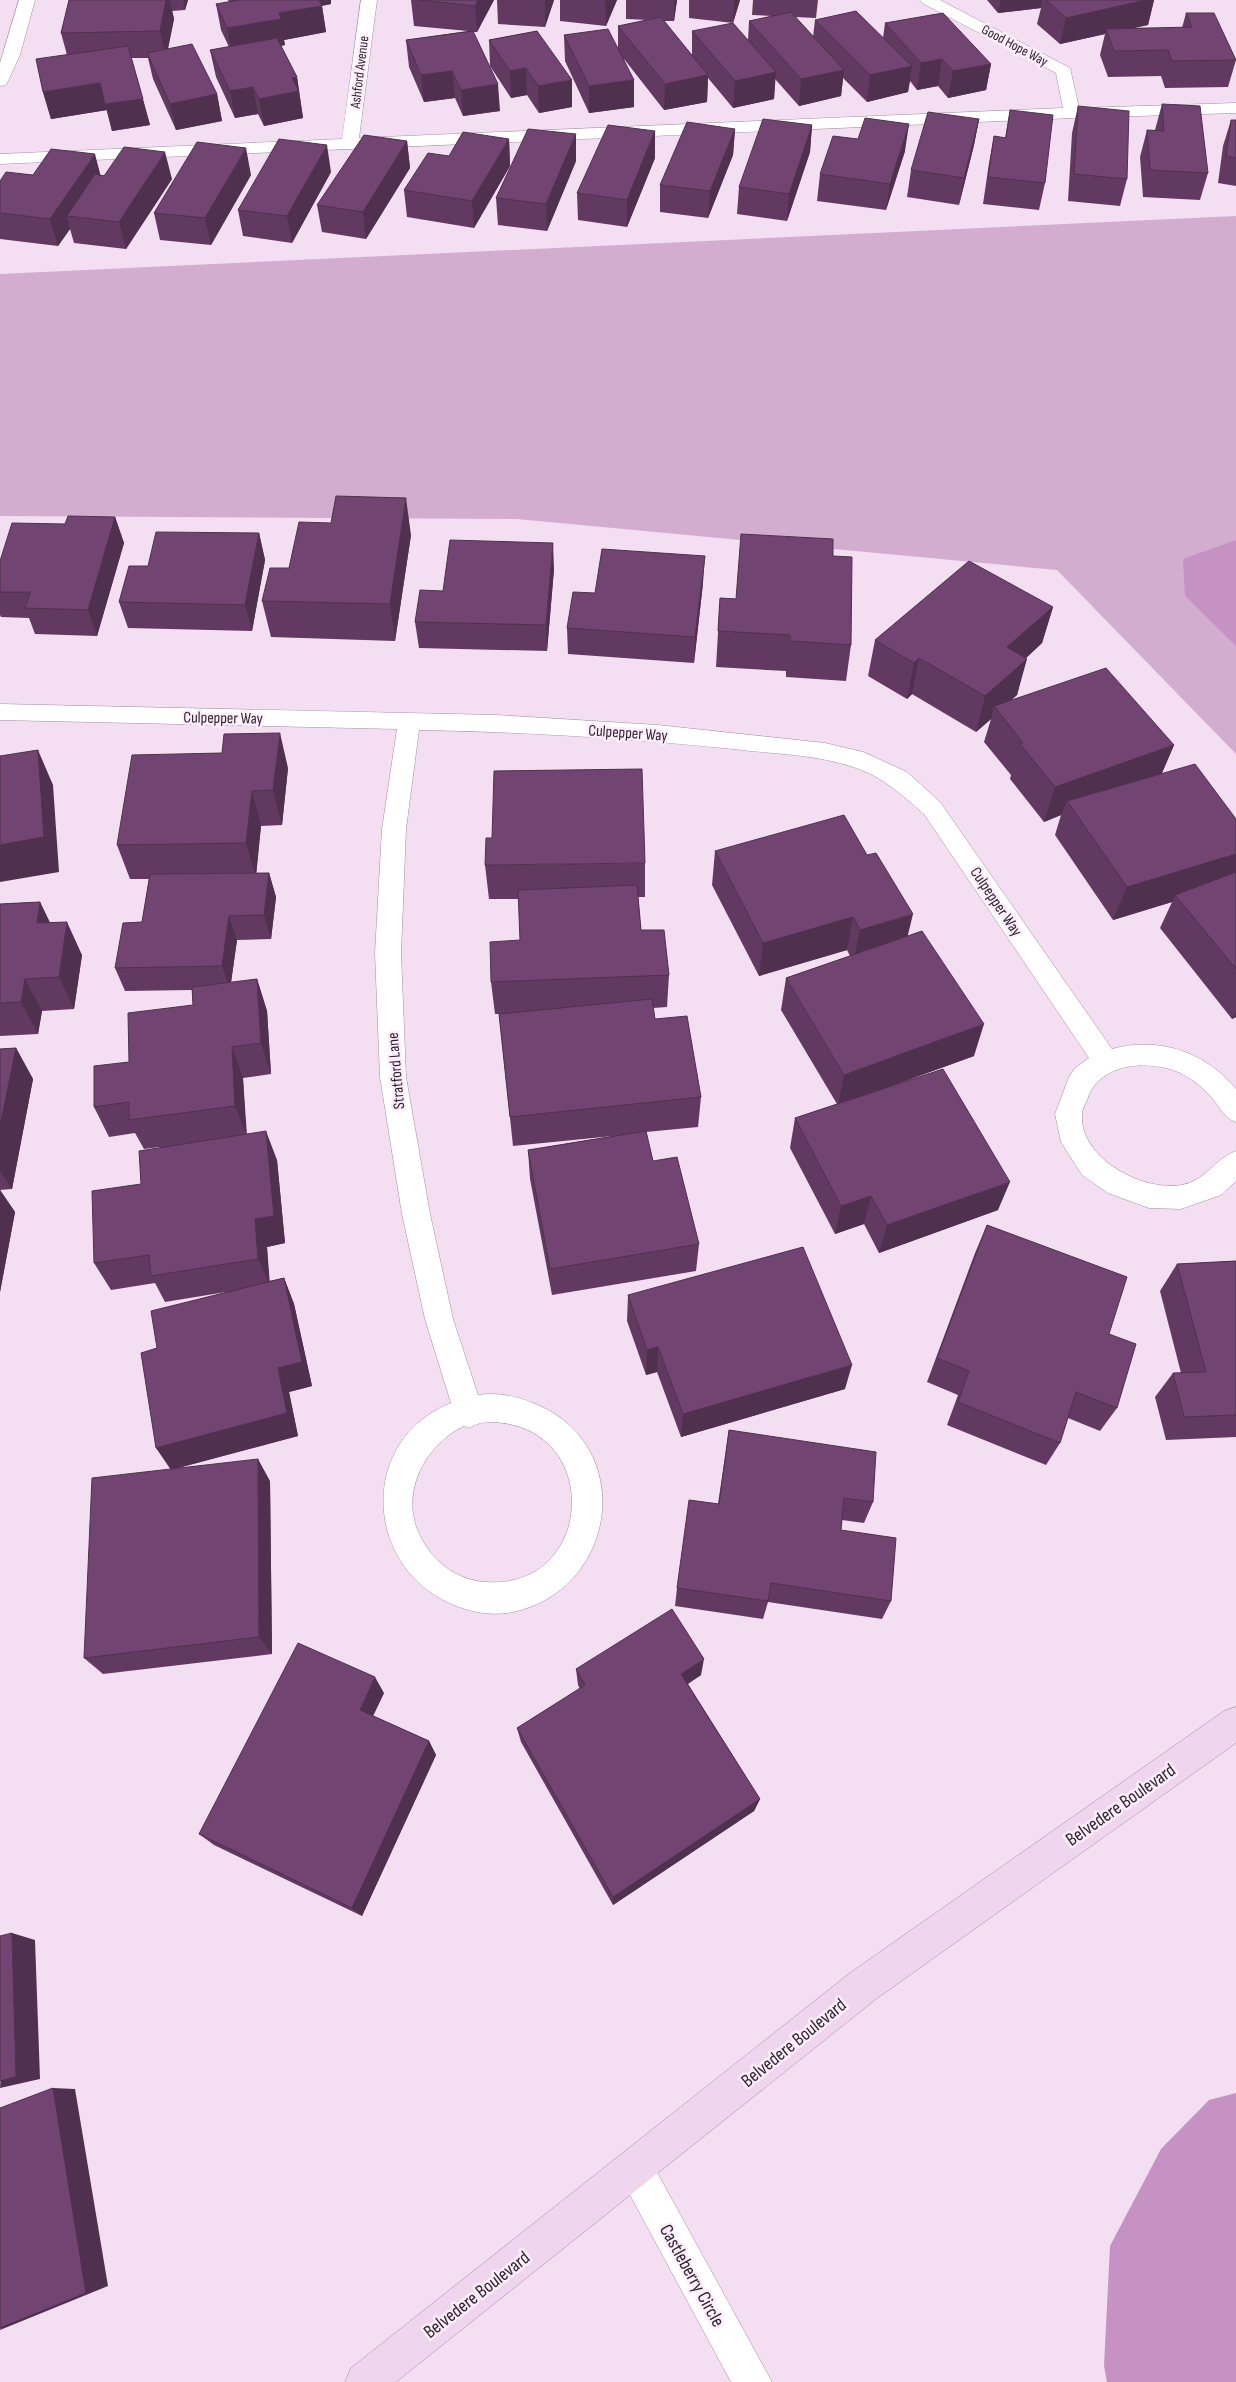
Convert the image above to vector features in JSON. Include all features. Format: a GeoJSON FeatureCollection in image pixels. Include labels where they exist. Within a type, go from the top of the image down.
{"type":"FeatureCollection","features":[{"type":"Feature","properties":{"kind":"street"},"geometry":{"type":"LineString","coordinates":[[0,81],[12,55],[27,0]]}},
{"type":"Feature","properties":{"kind":"street","name":"Ashford Avenue"},"geometry":{"type":"LineString","coordinates":[[350,144],[369,0]]}},
{"type":"Feature","properties":{"kind":"street","name":"Good Hope Way"},"geometry":{"type":"LineString","coordinates":[[928,0],[1064,71],[1072,113]]}},
{"type":"Feature","properties":{"kind":"street"},"geometry":{"type":"LineString","coordinates":[[0,26],[19,26]]}},
{"type":"Feature","properties":{"kind":"street"},"geometry":{"type":"LineString","coordinates":[[0,159],[1072,113],[1236,108]]}},
{"type":"Feature","properties":{"kind":"street","name":"Culpepper Way"},"geometry":{"type":"LineString","coordinates":[[0,712],[497,723],[658,733],[825,751],[863,761],[899,778],[932,808],[1106,1061]]}},
{"type":"Feature","properties":{"kind":"street","name":"Stratford Lane"},"geometry":{"type":"LineString","coordinates":[[409,722],[394,830],[388,953],[393,1077],[416,1214],[435,1300],[468,1414]]}},
{"type":"Feature","properties":{"kind":"street"},"geometry":{"type":"LineString","coordinates":[[1236,1112],[1226,1094],[1206,1075],[1182,1062],[1156,1055],[1130,1054],[1106,1061],[1084,1074],[1072,1095],[1068,1118],[1075,1144],[1092,1167],[1117,1185],[1147,1196],[1179,1198],[1206,1191],[1226,1178],[1236,1163]]}},
{"type":"Feature","properties":{"kind":"street"},"geometry":{"type":"LineString","coordinates":[[498,1409],[527,1414],[554,1426],[574,1447],[587,1473],[591,1501],[585,1531],[571,1558],[548,1579],[519,1593],[484,1597],[451,1590],[422,1572],[403,1544],[395,1513],[398,1480],[414,1451],[438,1427],[468,1414],[498,1409]]}},
{"type":"Feature","properties":{"kind":"street","name":"Belvedere Boulevard"},"geometry":{"type":"LineString","coordinates":[[365,2382],[863,1986],[1236,1723]]}},
{"type":"Feature","properties":{"kind":"street","name":"Castleberry Circle"},"geometry":{"type":"LineString","coordinates":[[634,2169],[752,2382]]}},
{"type":"Feature","properties":{"kind":"shaded area"},"geometry":{"type":"Polygon","coordinates":[[[1236,216],[1236,754],[1057,570],[517,519],[0,516],[0,274],[1236,216]]]}},
{"type":"Feature","properties":{"kind":"shaded area"},"geometry":{"type":"Polygon","coordinates":[[[1236,540],[1236,646],[1185,596],[1183,559],[1236,540]]]}},
{"type":"Feature","properties":{"kind":"shaded area"},"geometry":{"type":"Polygon","coordinates":[[[1236,2093],[1236,2382],[1107,2382],[1104,2366],[1110,2246],[1161,2149],[1209,2100],[1236,2093]]]}},
{"type":"Feature","properties":{"kind":"building"},"geometry":{"type":"Polygon","coordinates":[[[69,0],[166,0],[160,31],[61,33],[69,0]]]}},
{"type":"Feature","properties":{"kind":"building"},"geometry":{"type":"Polygon","coordinates":[[[239,0],[319,0],[322,6],[279,13],[281,19],[227,28],[216,4],[239,0]]]}},
{"type":"Feature","properties":{"kind":"building"},"geometry":{"type":"Polygon","coordinates":[[[419,0],[478,0],[475,6],[419,0]]]}},
{"type":"Feature","properties":{"kind":"building"},"geometry":{"type":"Polygon","coordinates":[[[1046,0],[1146,0],[1066,18],[1046,0]]]}},
{"type":"Feature","properties":{"kind":"building"},"geometry":{"type":"Polygon","coordinates":[[[856,11],[912,66],[870,75],[815,20],[856,11]]]}},
{"type":"Feature","properties":{"kind":"building"},"geometry":{"type":"Polygon","coordinates":[[[791,12],[844,70],[801,79],[749,21],[791,12]]]}},
{"type":"Feature","properties":{"kind":"building"},"geometry":{"type":"Polygon","coordinates":[[[943,13],[991,64],[953,71],[942,59],[921,63],[885,23],[943,13]]]}},
{"type":"Feature","properties":{"kind":"building"},"geometry":{"type":"Polygon","coordinates":[[[1186,13],[1214,13],[1236,60],[1172,61],[1168,50],[1114,51],[1106,29],[1192,27],[1186,13]]]}},
{"type":"Feature","properties":{"kind":"building"},"geometry":{"type":"Polygon","coordinates":[[[661,17],[708,75],[665,84],[618,26],[661,17]]]}},
{"type":"Feature","properties":{"kind":"building"},"geometry":{"type":"Polygon","coordinates":[[[733,23],[776,72],[735,81],[692,31],[733,23]]]}},
{"type":"Feature","properties":{"kind":"building"},"geometry":{"type":"Polygon","coordinates":[[[608,29],[634,80],[589,86],[564,35],[608,29]]]}},
{"type":"Feature","properties":{"kind":"building"},"geometry":{"type":"Polygon","coordinates":[[[473,31],[498,84],[461,90],[452,71],[421,75],[406,40],[473,31]]]}},
{"type":"Feature","properties":{"kind":"building"},"geometry":{"type":"Polygon","coordinates":[[[537,31],[572,80],[538,86],[526,68],[510,71],[489,40],[537,31]]]}},
{"type":"Feature","properties":{"kind":"building"},"geometry":{"type":"Polygon","coordinates":[[[277,38],[297,77],[292,78],[299,91],[259,99],[253,87],[230,91],[210,50],[277,38]]]}},
{"type":"Feature","properties":{"kind":"building"},"geometry":{"type":"Polygon","coordinates":[[[192,44],[217,94],[170,104],[147,53],[192,44]]]}},
{"type":"Feature","properties":{"kind":"building"},"geometry":{"type":"Polygon","coordinates":[[[128,46],[143,99],[105,104],[100,83],[43,92],[36,59],[128,46]]]}},
{"type":"Feature","properties":{"kind":"building"},"geometry":{"type":"Polygon","coordinates":[[[1162,104],[1200,106],[1208,173],[1150,170],[1147,130],[1164,131],[1162,104]]]}},
{"type":"Feature","properties":{"kind":"building"},"geometry":{"type":"Polygon","coordinates":[[[1078,106],[1129,111],[1127,179],[1074,174],[1078,106]]]}},
{"type":"Feature","properties":{"kind":"building"},"geometry":{"type":"Polygon","coordinates":[[[1010,110],[1053,115],[1045,183],[988,177],[994,136],[1006,138],[1010,110]]]}},
{"type":"Feature","properties":{"kind":"building"},"geometry":{"type":"Polygon","coordinates":[[[928,112],[979,119],[964,178],[911,170],[928,112]]]}},
{"type":"Feature","properties":{"kind":"building"},"geometry":{"type":"Polygon","coordinates":[[[865,118],[909,124],[890,184],[820,174],[833,136],[858,139],[865,118]]]}},
{"type":"Feature","properties":{"kind":"building"},"geometry":{"type":"Polygon","coordinates":[[[763,119],[812,125],[789,194],[739,187],[763,119]]]}},
{"type":"Feature","properties":{"kind":"building"},"geometry":{"type":"Polygon","coordinates":[[[1231,120],[1236,120],[1236,158],[1226,156],[1231,120]]]}},
{"type":"Feature","properties":{"kind":"building"},"geometry":{"type":"Polygon","coordinates":[[[687,122],[735,129],[710,191],[660,185],[687,122]]]}},
{"type":"Feature","properties":{"kind":"building"},"geometry":{"type":"Polygon","coordinates":[[[608,125],[655,131],[627,200],[577,193],[608,125]]]}},
{"type":"Feature","properties":{"kind":"building"},"geometry":{"type":"Polygon","coordinates":[[[528,129],[576,134],[546,204],[496,198],[528,129]]]}},
{"type":"Feature","properties":{"kind":"building"},"geometry":{"type":"Polygon","coordinates":[[[463,132],[509,139],[472,201],[404,190],[428,153],[449,156],[463,132]]]}},
{"type":"Feature","properties":{"kind":"building"},"geometry":{"type":"Polygon","coordinates":[[[364,135],[407,141],[363,212],[317,205],[364,135]]]}},
{"type":"Feature","properties":{"kind":"building"},"geometry":{"type":"Polygon","coordinates":[[[279,139],[327,145],[287,216],[238,210],[279,139]]]}},
{"type":"Feature","properties":{"kind":"building"},"geometry":{"type":"Polygon","coordinates":[[[197,142],[246,148],[205,218],[154,213],[197,142]]]}},
{"type":"Feature","properties":{"kind":"building"},"geometry":{"type":"Polygon","coordinates":[[[124,147],[165,152],[119,222],[67,216],[95,174],[104,176],[124,147]]]}},
{"type":"Feature","properties":{"kind":"building"},"geometry":{"type":"Polygon","coordinates":[[[51,149],[95,154],[50,219],[0,213],[0,181],[6,172],[33,175],[51,149]]]}},
{"type":"Feature","properties":{"kind":"building"},"geometry":{"type":"Polygon","coordinates":[[[336,496],[406,498],[390,604],[262,601],[270,568],[289,568],[299,522],[331,523],[336,496]]]}},
{"type":"Feature","properties":{"kind":"building"},"geometry":{"type":"Polygon","coordinates":[[[68,516],[115,517],[88,610],[25,608],[30,592],[0,592],[0,561],[12,523],[65,524],[68,516]]]}},
{"type":"Feature","properties":{"kind":"building"},"geometry":{"type":"Polygon","coordinates":[[[156,532],[259,533],[245,605],[119,602],[129,566],[148,566],[156,532]]]}},
{"type":"Feature","properties":{"kind":"building"},"geometry":{"type":"Polygon","coordinates":[[[741,534],[833,539],[833,556],[852,557],[851,645],[790,641],[790,635],[718,631],[720,598],[736,599],[741,534]]]}},
{"type":"Feature","properties":{"kind":"building"},"geometry":{"type":"Polygon","coordinates":[[[450,540],[553,543],[546,625],[415,622],[420,590],[443,591],[450,540]]]}},
{"type":"Feature","properties":{"kind":"building"},"geometry":{"type":"Polygon","coordinates":[[[602,549],[705,556],[695,637],[567,628],[573,592],[595,593],[602,549]]]}},
{"type":"Feature","properties":{"kind":"building"},"geometry":{"type":"Polygon","coordinates":[[[969,561],[1053,607],[1007,647],[1027,659],[985,696],[919,658],[914,663],[875,640],[969,561]]]}},
{"type":"Feature","properties":{"kind":"building"},"geometry":{"type":"Polygon","coordinates":[[[1106,668],[1174,745],[1055,787],[1020,744],[1023,743],[994,706],[1106,668]]]}},
{"type":"Feature","properties":{"kind":"building"},"geometry":{"type":"Polygon","coordinates":[[[280,733],[273,790],[252,791],[246,843],[117,845],[132,755],[222,753],[224,734],[280,733]]]}},
{"type":"Feature","properties":{"kind":"building"},"geometry":{"type":"Polygon","coordinates":[[[38,750],[44,837],[0,845],[0,756],[38,750]]]}},
{"type":"Feature","properties":{"kind":"building"},"geometry":{"type":"Polygon","coordinates":[[[1195,764],[1236,819],[1236,854],[1127,887],[1067,801],[1195,764]]]}},
{"type":"Feature","properties":{"kind":"building"},"geometry":{"type":"Polygon","coordinates":[[[642,769],[645,863],[485,865],[486,838],[492,838],[494,771],[642,769]]]}},
{"type":"Feature","properties":{"kind":"building"},"geometry":{"type":"Polygon","coordinates":[[[844,815],[867,855],[876,853],[913,914],[860,930],[853,917],[763,943],[715,851],[844,815]]]}},
{"type":"Feature","properties":{"kind":"building"},"geometry":{"type":"Polygon","coordinates":[[[1236,872],[1236,969],[1175,895],[1236,872]]]}},
{"type":"Feature","properties":{"kind":"building"},"geometry":{"type":"Polygon","coordinates":[[[269,873],[264,915],[229,916],[222,966],[115,968],[123,923],[142,922],[150,874],[269,873]]]}},
{"type":"Feature","properties":{"kind":"building"},"geometry":{"type":"Polygon","coordinates":[[[637,885],[641,930],[664,930],[669,975],[491,982],[490,942],[520,940],[518,890],[637,885]]]}},
{"type":"Feature","properties":{"kind":"building"},"geometry":{"type":"Polygon","coordinates":[[[40,902],[37,923],[67,922],[59,977],[25,979],[21,1002],[0,1003],[0,904],[40,902]]]}},
{"type":"Feature","properties":{"kind":"building"},"geometry":{"type":"Polygon","coordinates":[[[922,931],[984,1024],[844,1075],[786,978],[922,931]]]}},
{"type":"Feature","properties":{"kind":"building"},"geometry":{"type":"Polygon","coordinates":[[[257,979],[261,1043],[232,1047],[235,1106],[129,1120],[129,1102],[94,1107],[94,1066],[129,1062],[128,1013],[193,1005],[192,987],[257,979]]]}},
{"type":"Feature","properties":{"kind":"building"},"geometry":{"type":"Polygon","coordinates":[[[652,999],[655,1019],[687,1016],[701,1097],[510,1117],[499,1014],[652,999]]]}},
{"type":"Feature","properties":{"kind":"building"},"geometry":{"type":"Polygon","coordinates":[[[16,1048],[0,1127],[0,1049],[16,1048]]]}},
{"type":"Feature","properties":{"kind":"building"},"geometry":{"type":"Polygon","coordinates":[[[943,1069],[1010,1182],[887,1225],[871,1196],[841,1206],[795,1118],[943,1069]]]}},
{"type":"Feature","properties":{"kind":"building"},"geometry":{"type":"Polygon","coordinates":[[[266,1131],[274,1216],[255,1219],[258,1259],[151,1276],[149,1255],[94,1263],[92,1191],[141,1184],[139,1151],[266,1131]]]}},
{"type":"Feature","properties":{"kind":"building"},"geometry":{"type":"Polygon","coordinates":[[[646,1131],[653,1161],[677,1157],[699,1244],[550,1269],[528,1150],[646,1131]]]}},
{"type":"Feature","properties":{"kind":"building"},"geometry":{"type":"Polygon","coordinates":[[[987,1225],[1127,1277],[1109,1334],[1136,1344],[1117,1408],[1076,1392],[1060,1443],[958,1402],[969,1371],[937,1358],[987,1225]]]}},
{"type":"Feature","properties":{"kind":"building"},"geometry":{"type":"Polygon","coordinates":[[[803,1247],[852,1365],[683,1414],[658,1347],[647,1350],[628,1295],[803,1247]]]}},
{"type":"Feature","properties":{"kind":"building"},"geometry":{"type":"Polygon","coordinates":[[[1236,1261],[1236,1415],[1184,1417],[1173,1373],[1206,1372],[1177,1264],[1236,1261]]]}},
{"type":"Feature","properties":{"kind":"building"},"geometry":{"type":"Polygon","coordinates":[[[284,1278],[302,1362],[278,1368],[287,1413],[156,1448],[141,1353],[157,1348],[151,1311],[284,1278]]]}},
{"type":"Feature","properties":{"kind":"building"},"geometry":{"type":"Polygon","coordinates":[[[729,1430],[876,1452],[873,1502],[844,1498],[841,1530],[896,1538],[891,1601],[771,1583],[768,1601],[677,1588],[689,1500],[719,1504],[729,1430]]]}},
{"type":"Feature","properties":{"kind":"building"},"geometry":{"type":"Polygon","coordinates":[[[258,1459],[259,1637],[84,1658],[92,1478],[258,1459]]]}},
{"type":"Feature","properties":{"kind":"building"},"geometry":{"type":"Polygon","coordinates":[[[672,1609],[704,1659],[681,1674],[760,1799],[613,1897],[517,1728],[585,1685],[576,1669],[672,1609]]]}},
{"type":"Feature","properties":{"kind":"building"},"geometry":{"type":"Polygon","coordinates":[[[298,1643],[375,1677],[360,1710],[429,1741],[352,1908],[199,1834],[298,1643]]]}},
{"type":"Feature","properties":{"kind":"building"},"geometry":{"type":"Polygon","coordinates":[[[12,1933],[16,2077],[0,2081],[0,1936],[12,1933]]]}},
{"type":"Feature","properties":{"kind":"building"},"geometry":{"type":"Polygon","coordinates":[[[53,2088],[86,2293],[0,2328],[0,2108],[53,2088]]]}}]}
